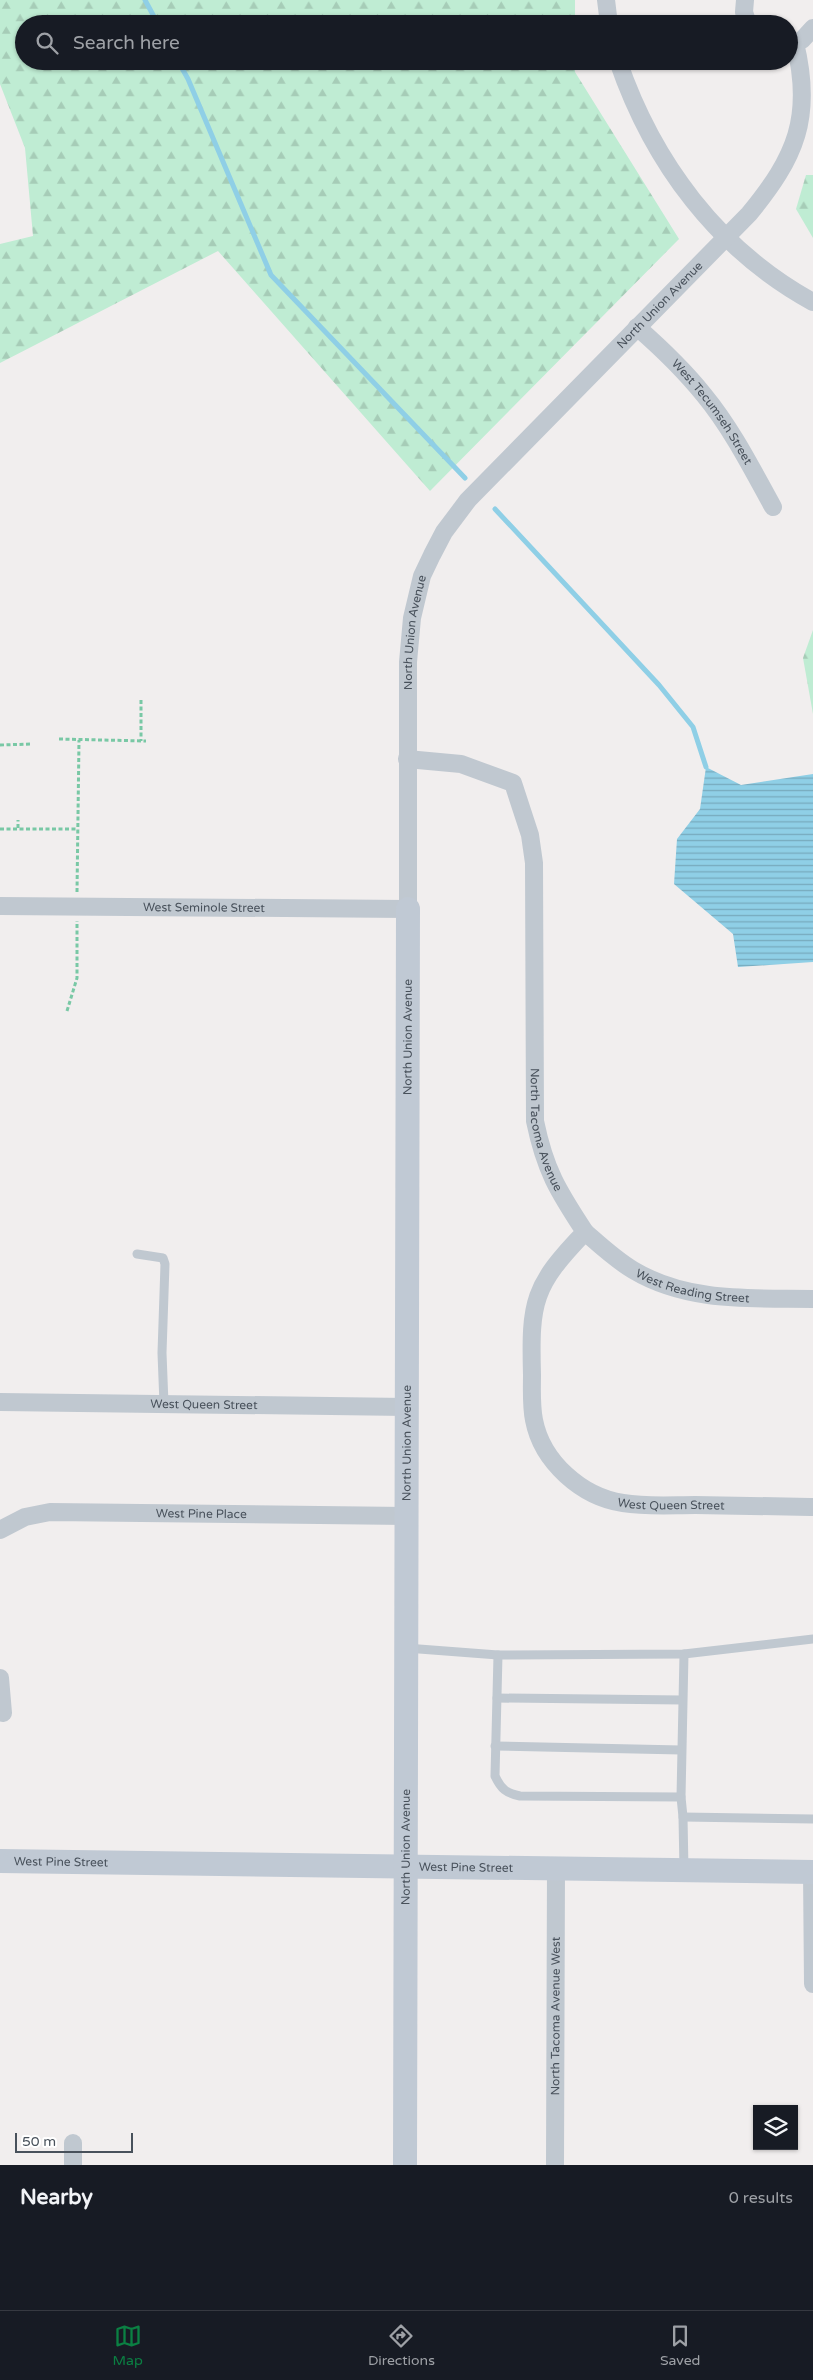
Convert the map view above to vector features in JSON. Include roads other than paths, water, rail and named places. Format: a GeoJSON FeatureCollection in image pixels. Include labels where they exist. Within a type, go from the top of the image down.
{"type":"FeatureCollection","features":[{"type":"Feature","properties":{"kind":"street"},"geometry":{"type":"LineString","coordinates":[[606,0],[608,15]]}},
{"type":"Feature","properties":{"kind":"street"},"geometry":{"type":"LineString","coordinates":[[745,0],[745,15]]}},
{"type":"Feature","properties":{"kind":"street"},"geometry":{"type":"LineString","coordinates":[[798,40],[807,36],[813,28]]}},
{"type":"Feature","properties":{"kind":"street","name":"North Union Avenue"},"geometry":{"type":"LineString","coordinates":[[405,2165],[407,759],[408,662],[412,618],[422,576],[436,547],[456,516],[490,476],[768,191],[781,172],[796,140],[804,106],[804,78],[798,60]]}},
{"type":"Feature","properties":{"kind":"street"},"geometry":{"type":"LineString","coordinates":[[621,70],[637,111],[668,167],[684,190],[725,237],[747,258],[813,302]]}},
{"type":"Feature","properties":{"kind":"street","name":"West Tecumseh Street"},"geometry":{"type":"LineString","coordinates":[[637,327],[656,344],[705,396],[747,459],[773,507]]}},
{"type":"Feature","properties":{"kind":"street","name":"North Tacoma Avenue"},"geometry":{"type":"LineString","coordinates":[[407,759],[461,764],[513,783],[528,828],[534,863],[535,1121],[542,1154],[551,1177],[585,1232]]}},
{"type":"Feature","properties":{"kind":"street","name":"West Seminole Street"},"geometry":{"type":"LineString","coordinates":[[0,906],[408,908]]}},
{"type":"Feature","properties":{"kind":"street","name":"West Reading Street"},"geometry":{"type":"LineString","coordinates":[[585,1232],[617,1260],[633,1270],[663,1284],[682,1290],[723,1298],[813,1299]]}},
{"type":"Feature","properties":{"kind":"street","name":"West Queen Street"},"geometry":{"type":"LineString","coordinates":[[585,1232],[555,1265],[547,1277],[539,1292],[532,1317],[533,1413],[537,1431],[548,1452],[561,1470],[592,1493],[614,1501],[642,1505],[813,1507]]}},
{"type":"Feature","properties":{"kind":"street","name":"West Queen Street"},"geometry":{"type":"LineString","coordinates":[[0,1402],[407,1407]]}},
{"type":"Feature","properties":{"kind":"street","name":"West Pine Place"},"geometry":{"type":"LineString","coordinates":[[0,1530],[26,1517],[50,1512],[407,1516]]}},
{"type":"Feature","properties":{"kind":"street"},"geometry":{"type":"LineString","coordinates":[[0,1678],[2,1713]]}},
{"type":"Feature","properties":{"kind":"street","name":"West Pine Street"},"geometry":{"type":"LineString","coordinates":[[0,1861],[813,1872]]}},
{"type":"Feature","properties":{"kind":"street","name":"North Tacoma Avenue West"},"geometry":{"type":"LineString","coordinates":[[555,2165],[556,1868]]}},
{"type":"Feature","properties":{"kind":"street"},"geometry":{"type":"LineString","coordinates":[[813,1872],[813,1984]]}},
{"type":"Feature","properties":{"kind":"street"},"geometry":{"type":"LineString","coordinates":[[73,2143],[73,2165]]}},
{"type":"Feature","properties":{"kind":"lane"},"geometry":{"type":"LineString","coordinates":[[137,1254],[163,1258],[165,1264],[162,1353],[164,1404]]}},
{"type":"Feature","properties":{"kind":"lane"},"geometry":{"type":"LineString","coordinates":[[406,1648],[498,1654],[684,1654],[813,1639]]}},
{"type":"Feature","properties":{"kind":"lane"},"geometry":{"type":"LineString","coordinates":[[498,1654],[495,1776],[500,1787],[508,1794],[520,1796],[681,1797]]}},
{"type":"Feature","properties":{"kind":"lane"},"geometry":{"type":"LineString","coordinates":[[684,1654],[681,1750],[684,1870]]}},
{"type":"Feature","properties":{"kind":"lane"},"geometry":{"type":"LineString","coordinates":[[497,1698],[682,1700]]}},
{"type":"Feature","properties":{"kind":"lane"},"geometry":{"type":"LineString","coordinates":[[496,1746],[681,1750]]}},
{"type":"Feature","properties":{"kind":"lane"},"geometry":{"type":"LineString","coordinates":[[683,1817],[813,1819]]}},
{"type":"Feature","properties":{"kind":"water"},"geometry":{"type":"Polygon","coordinates":[[[706,767],[741,785],[813,774],[813,962],[738,967],[733,934],[674,884],[677,839],[700,809],[706,767]]]}},
{"type":"Feature","properties":{"kind":"waterway"},"geometry":{"type":"LineString","coordinates":[[145,0],[153,15]]}},
{"type":"Feature","properties":{"kind":"waterway"},"geometry":{"type":"LineString","coordinates":[[183,70],[271,275],[465,478]]}},
{"type":"Feature","properties":{"kind":"waterway"},"geometry":{"type":"LineString","coordinates":[[495,509],[659,685],[693,727],[706,767]]}}]}
